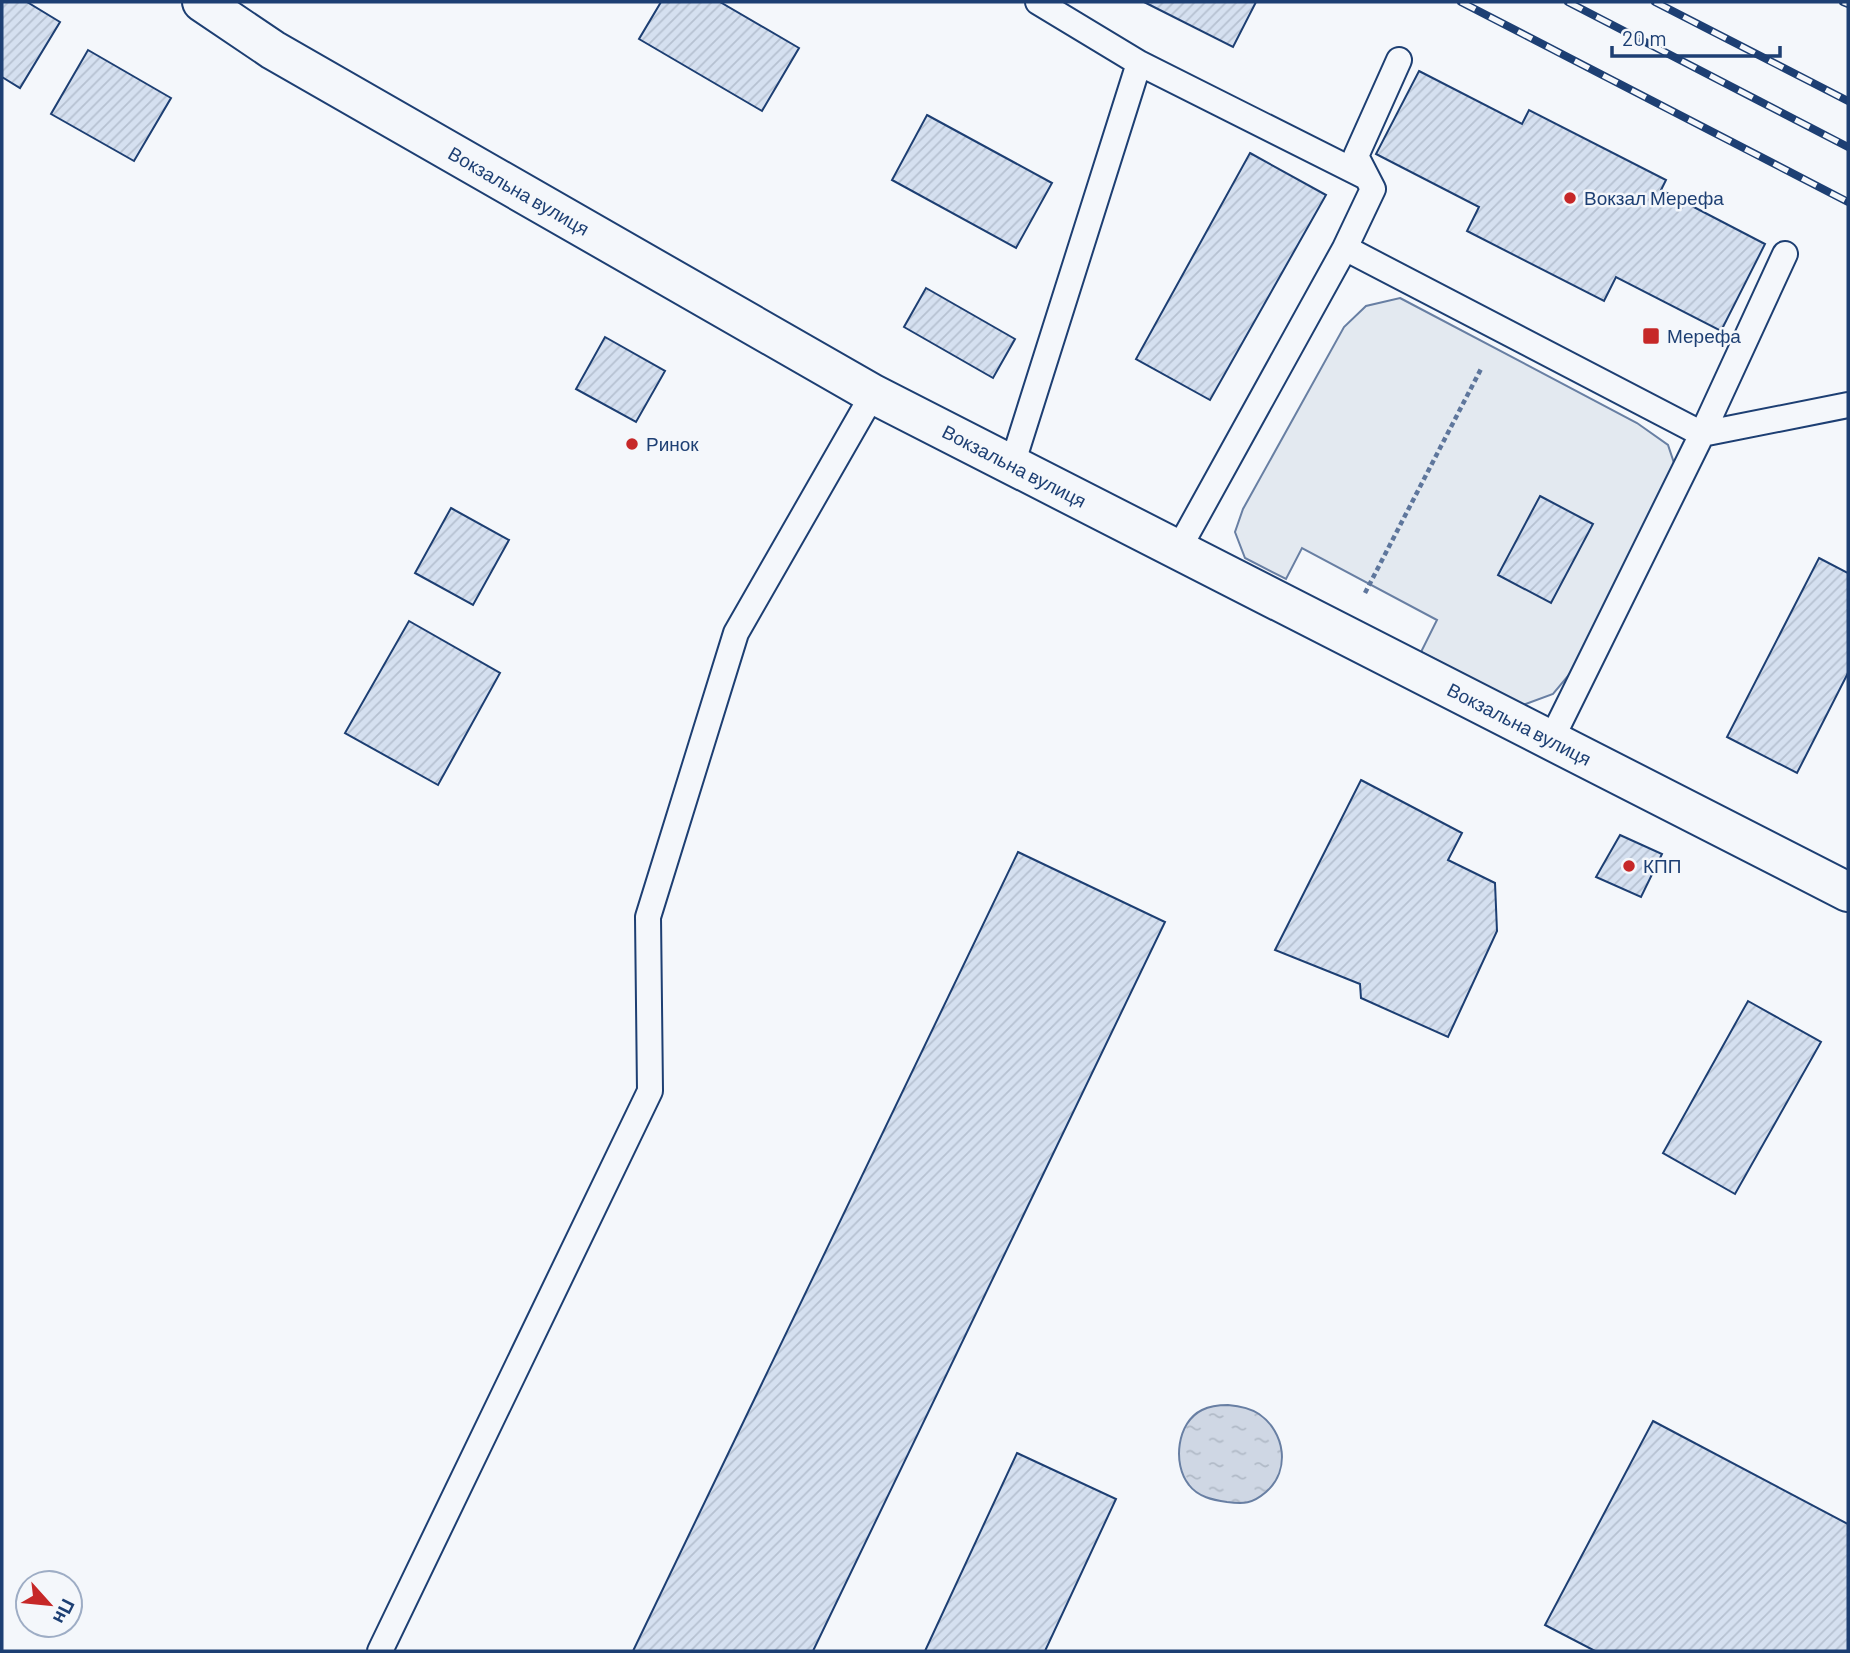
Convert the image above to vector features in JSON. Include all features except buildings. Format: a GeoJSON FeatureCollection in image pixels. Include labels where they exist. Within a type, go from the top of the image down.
{"type":"FeatureCollection","features":[{"type":"Feature","properties":{"kind":"street","name":"Вокзальна вулиця"},"geometry":{"type":"LineString","coordinates":[[202,2],[273,50],[873,394],[1848,892]]}},
{"type":"Feature","properties":{"kind":"lane"},"geometry":{"type":"LineString","coordinates":[[1038,2],[1139,63],[1366,177]]}},
{"type":"Feature","properties":{"kind":"lane"},"geometry":{"type":"LineString","coordinates":[[1178,550],[1345,247],[1373,189],[1356,156],[1399,60]]}},
{"type":"Feature","properties":{"kind":"lane"},"geometry":{"type":"LineString","coordinates":[[1012,466],[1139,63]]}},
{"type":"Feature","properties":{"kind":"lane"},"geometry":{"type":"LineString","coordinates":[[1345,247],[1702,434],[1848,405]]}},
{"type":"Feature","properties":{"kind":"lane"},"geometry":{"type":"LineString","coordinates":[[1551,740],[1702,434],[1785,254]]}},
{"type":"Feature","properties":{"kind":"lane"},"geometry":{"type":"LineString","coordinates":[[380,1651],[650,1091],[648,917],[736,633],[873,394]]}},
{"type":"Feature","properties":{"kind":"path"},"geometry":{"type":"LineString","coordinates":[[1344,635],[1502,329]]}},
{"type":"Feature","properties":{"kind":"shaded area"},"geometry":{"type":"Polygon","coordinates":[[[1400,298],[1637,423],[1668,445],[1676,469],[1573,670],[1553,694],[1523,705],[1421,652],[1437,620],[1302,548],[1286,579],[1245,558],[1235,532],[1243,509],[1344,327],[1366,306],[1400,298]]]}},
{"type":"Feature","properties":{"kind":"water"},"geometry":{"type":"Polygon","coordinates":[[[1228,1405],[1259,1414],[1275,1431],[1282,1452],[1282,1462],[1274,1483],[1261,1496],[1248,1502],[1227,1502],[1201,1495],[1189,1485],[1180,1466],[1180,1444],[1187,1424],[1202,1410],[1228,1405]]]}},
{"type":"Feature","properties":{"kind":"railway"},"geometry":{"type":"LineString","coordinates":[[1461,2],[1848,202]]}},
{"type":"Feature","properties":{"kind":"railway"},"geometry":{"type":"LineString","coordinates":[[1568,2],[1848,147]]}},
{"type":"Feature","properties":{"kind":"railway"},"geometry":{"type":"LineString","coordinates":[[1655,2],[1848,101]]}},
{"type":"Feature","properties":{"kind":"railway"},"geometry":{"type":"LineString","coordinates":[[1843,2],[1848,4]]}},
{"type":"Feature","properties":{"kind":"place","name":"Вокзал Мерефа"},"geometry":{"type":"Point","coordinates":[1570,198]}},
{"type":"Feature","properties":{"kind":"place","name":"Мерефа"},"geometry":{"type":"Point","coordinates":[1651,336]}},
{"type":"Feature","properties":{"kind":"place","name":"Ринок"},"geometry":{"type":"Point","coordinates":[632,444]}},
{"type":"Feature","properties":{"kind":"place","name":"КПП"},"geometry":{"type":"Point","coordinates":[1629,866]}}]}
